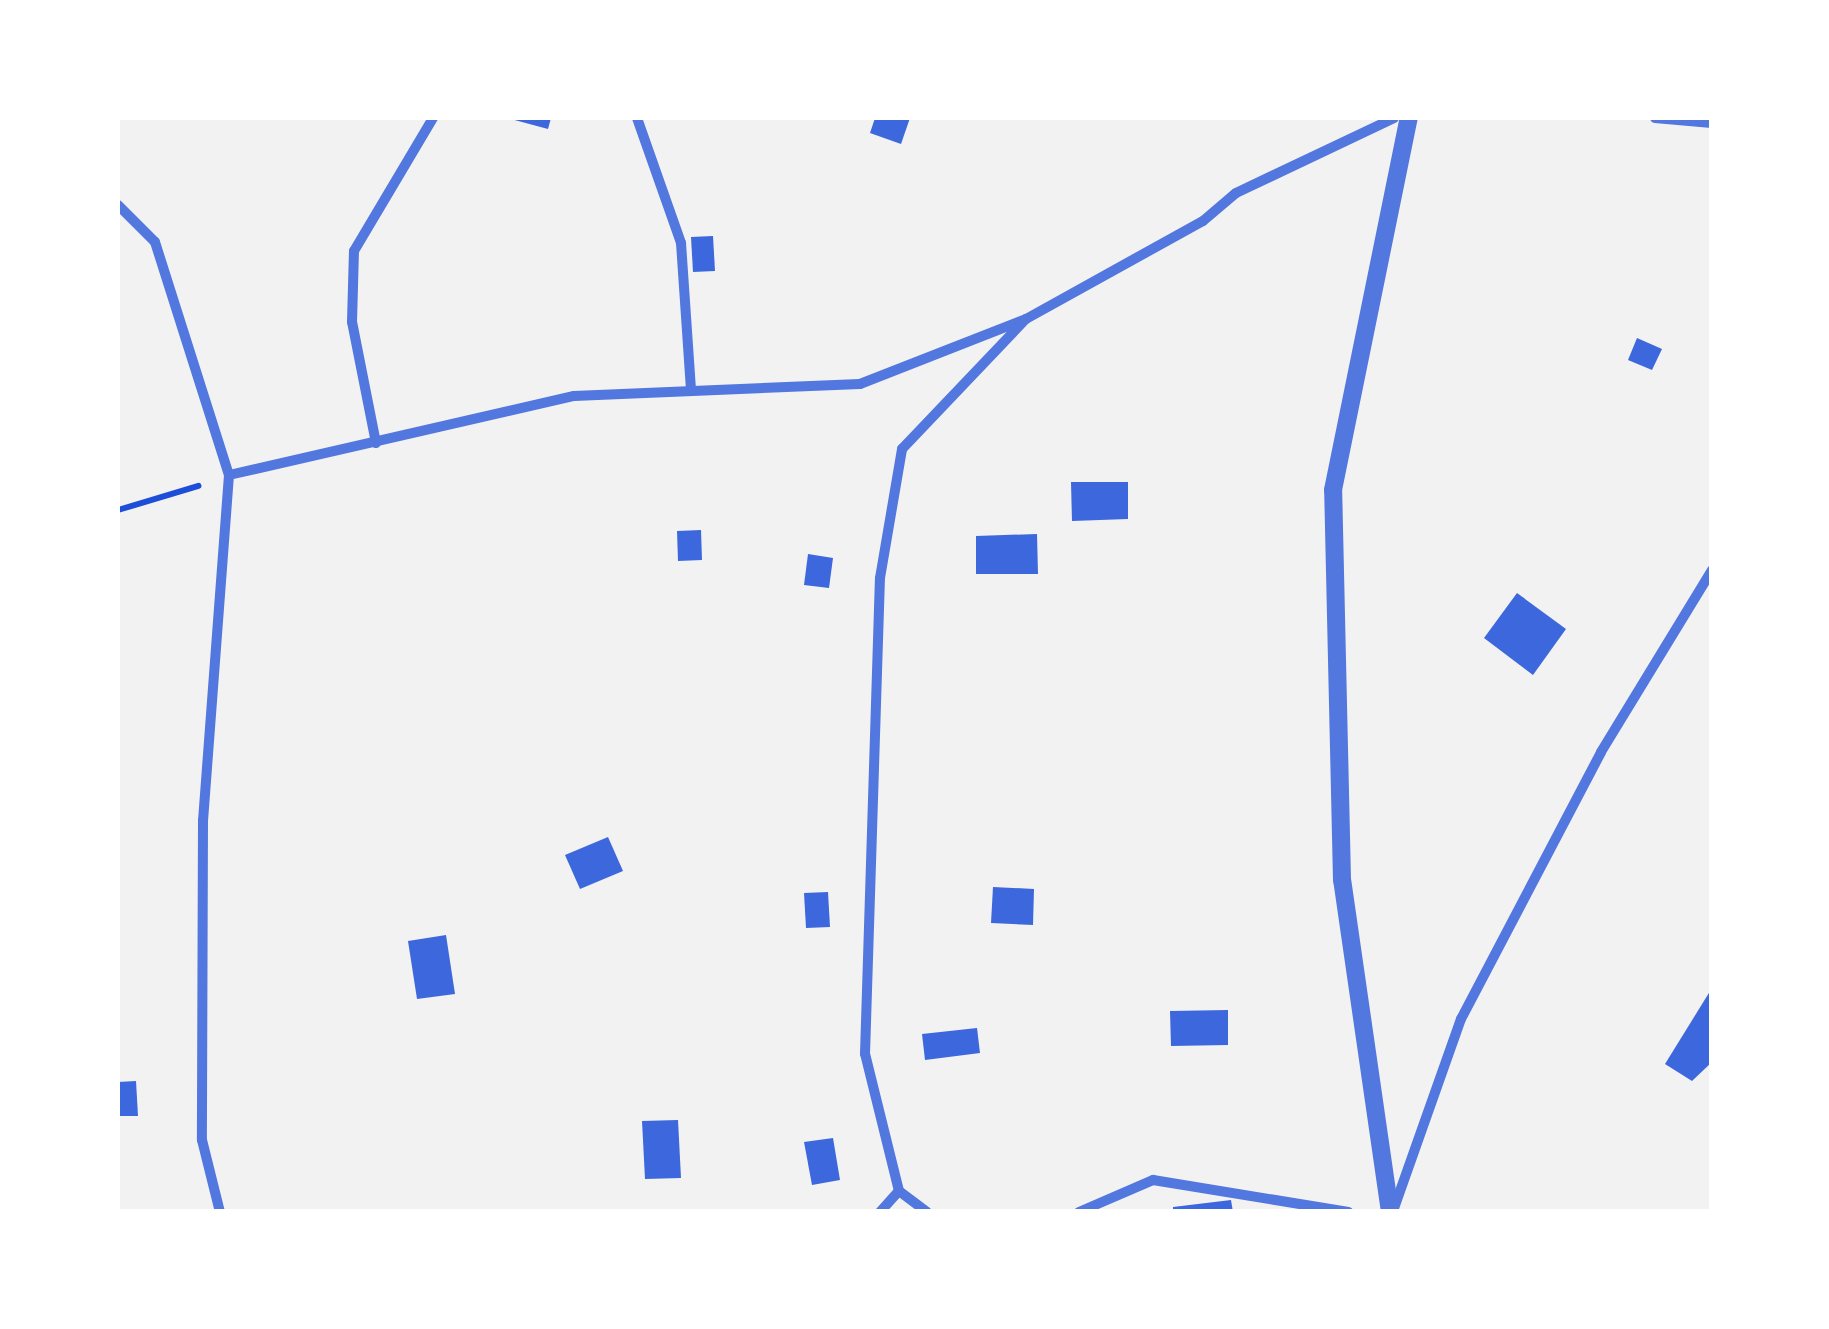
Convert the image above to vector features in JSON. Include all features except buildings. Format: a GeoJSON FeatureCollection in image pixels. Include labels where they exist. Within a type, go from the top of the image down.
{"type":"FeatureCollection","features":[{"type":"Feature","properties":{"kind":"street"},"geometry":{"type":"LineString","coordinates":[[376,443],[352,322],[354,251],[434,118]]}},
{"type":"Feature","properties":{"kind":"street"},"geometry":{"type":"LineString","coordinates":[[637,118],[681,243],[690,388]]}},
{"type":"Feature","properties":{"kind":"street"},"geometry":{"type":"LineString","coordinates":[[229,475],[574,396],[690,388],[860,384],[1026,319],[1203,221],[1236,192],[1394,118]]}},
{"type":"Feature","properties":{"kind":"street"},"geometry":{"type":"LineString","coordinates":[[1391,1212],[1342,880],[1334,490],[1409,118]]}},
{"type":"Feature","properties":{"kind":"street"},"geometry":{"type":"LineString","coordinates":[[1655,118],[1712,123]]}},
{"type":"Feature","properties":{"kind":"street"},"geometry":{"type":"LineString","coordinates":[[118,206],[154,242],[229,475],[203,821],[202,1140],[220,1212]]}},
{"type":"Feature","properties":{"kind":"street"},"geometry":{"type":"LineString","coordinates":[[927,1212],[899,1191],[865,1054],[880,578],[902,449],[1026,319]]}},
{"type":"Feature","properties":{"kind":"street"},"geometry":{"type":"LineString","coordinates":[[1391,1212],[1461,1019],[1602,752],[1712,570]]}},
{"type":"Feature","properties":{"kind":"street"},"geometry":{"type":"LineString","coordinates":[[1079,1212],[1152,1180],[1348,1212]]}},
{"type":"Feature","properties":{"kind":"street"},"geometry":{"type":"LineString","coordinates":[[880,1212],[899,1191]]}},
{"type":"Feature","properties":{"kind":"path"},"geometry":{"type":"LineString","coordinates":[[118,510],[229,475]]}}]}
